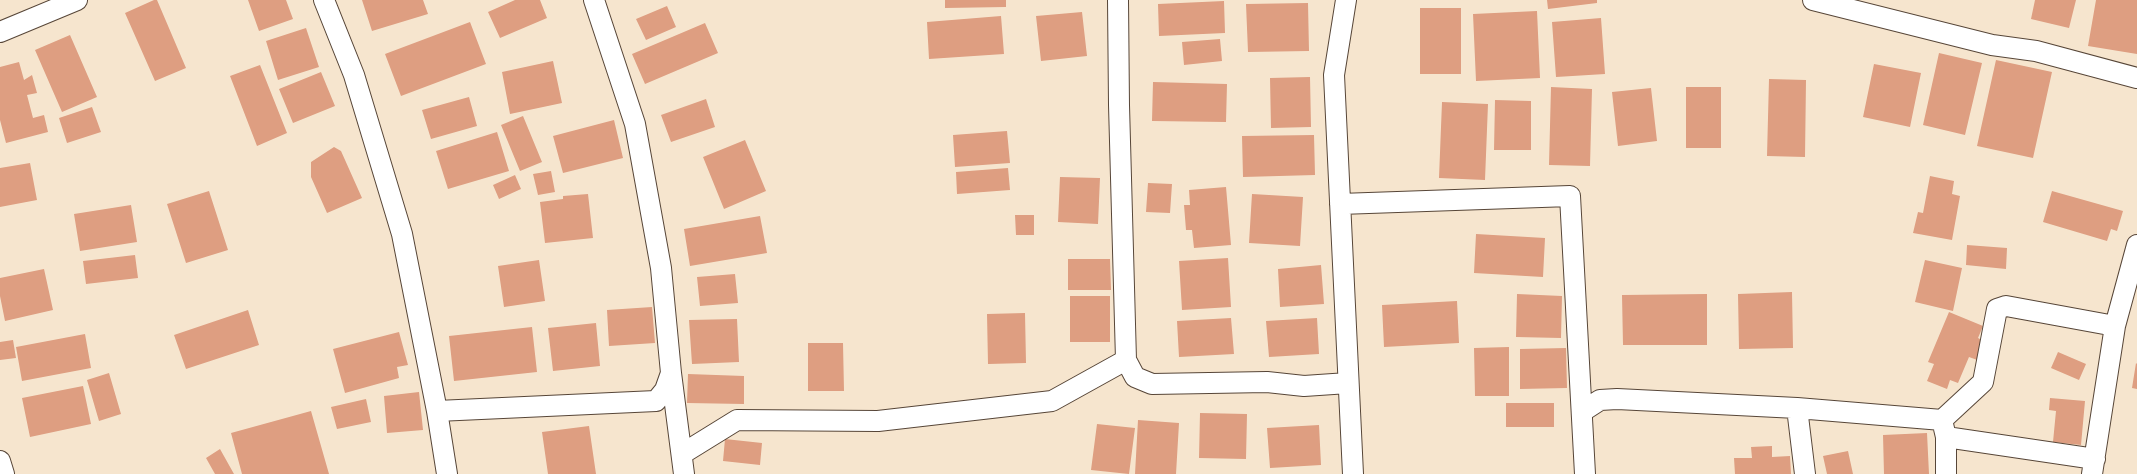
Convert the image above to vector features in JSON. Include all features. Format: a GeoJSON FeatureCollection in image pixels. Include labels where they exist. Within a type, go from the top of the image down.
{"type":"FeatureCollection","features":[{"type":"Feature","properties":{"kind":"street"},"geometry":{"type":"LineString","coordinates":[[0,32],[77,0]]}},
{"type":"Feature","properties":{"kind":"street"},"geometry":{"type":"LineString","coordinates":[[324,0],[354,75],[402,234],[437,411],[447,474]]}},
{"type":"Feature","properties":{"kind":"street"},"geometry":{"type":"LineString","coordinates":[[594,0],[635,124],[661,268],[671,373],[683,464]]}},
{"type":"Feature","properties":{"kind":"street"},"geometry":{"type":"LineString","coordinates":[[1118,0],[1126,360],[1135,377],[1152,384],[1267,382],[1304,386],[1348,383]]}},
{"type":"Feature","properties":{"kind":"street"},"geometry":{"type":"LineString","coordinates":[[1346,0],[1334,75],[1353,474]]}},
{"type":"Feature","properties":{"kind":"street"},"geometry":{"type":"LineString","coordinates":[[1813,0],[1992,45],[2036,51],[2137,78]]}},
{"type":"Feature","properties":{"kind":"street"},"geometry":{"type":"LineString","coordinates":[[1340,204],[1570,196],[1585,474]]}},
{"type":"Feature","properties":{"kind":"street"},"geometry":{"type":"LineString","coordinates":[[1583,411],[1600,400],[1617,399],[1797,408],[1944,429],[2094,466],[2115,326],[2137,245]]}},
{"type":"Feature","properties":{"kind":"street"},"geometry":{"type":"LineString","coordinates":[[1946,474],[1944,429],[1983,382],[1998,309],[2006,306],[2115,326]]}},
{"type":"Feature","properties":{"kind":"street"},"geometry":{"type":"LineString","coordinates":[[683,464],[738,420],[878,421],[1052,401],[1126,360]]}},
{"type":"Feature","properties":{"kind":"street"},"geometry":{"type":"LineString","coordinates":[[437,411],[656,401],[665,390],[671,373]]}},
{"type":"Feature","properties":{"kind":"street"},"geometry":{"type":"LineString","coordinates":[[1797,408],[1805,474]]}},
{"type":"Feature","properties":{"kind":"street"},"geometry":{"type":"LineString","coordinates":[[0,461],[4,474]]}},
{"type":"Feature","properties":{"kind":"building"},"geometry":{"type":"Polygon","coordinates":[[[157,0],[186,68],[155,81],[125,13],[157,0]]]}},
{"type":"Feature","properties":{"kind":"building"},"geometry":{"type":"Polygon","coordinates":[[[248,0],[286,0],[293,19],[259,31],[248,0]]]}},
{"type":"Feature","properties":{"kind":"building"},"geometry":{"type":"Polygon","coordinates":[[[362,0],[423,0],[428,14],[372,31],[362,0]]]}},
{"type":"Feature","properties":{"kind":"building"},"geometry":{"type":"Polygon","coordinates":[[[515,0],[540,0],[547,18],[500,38],[488,12],[515,0]]]}},
{"type":"Feature","properties":{"kind":"building"},"geometry":{"type":"Polygon","coordinates":[[[945,0],[1006,0],[1006,7],[945,8],[945,0]]]}},
{"type":"Feature","properties":{"kind":"building"},"geometry":{"type":"Polygon","coordinates":[[[1547,0],[1597,0],[1597,3],[1548,9],[1547,0]]]}},
{"type":"Feature","properties":{"kind":"building"},"geometry":{"type":"Polygon","coordinates":[[[2035,0],[2076,0],[2069,28],[2031,19],[2035,0]]]}},
{"type":"Feature","properties":{"kind":"building"},"geometry":{"type":"Polygon","coordinates":[[[2096,0],[2137,0],[2137,54],[2088,46],[2096,0]]]}},
{"type":"Feature","properties":{"kind":"building"},"geometry":{"type":"Polygon","coordinates":[[[1224,1],[1225,33],[1159,36],[1158,4],[1224,1]]]}},
{"type":"Feature","properties":{"kind":"building"},"geometry":{"type":"Polygon","coordinates":[[[1308,3],[1309,51],[1248,52],[1246,4],[1308,3]]]}},
{"type":"Feature","properties":{"kind":"building"},"geometry":{"type":"Polygon","coordinates":[[[667,6],[676,27],[646,40],[636,19],[667,6]]]}},
{"type":"Feature","properties":{"kind":"building"},"geometry":{"type":"Polygon","coordinates":[[[1420,8],[1461,8],[1461,74],[1420,74],[1420,8]]]}},
{"type":"Feature","properties":{"kind":"building"},"geometry":{"type":"Polygon","coordinates":[[[1537,11],[1540,78],[1476,81],[1473,14],[1537,11]]]}},
{"type":"Feature","properties":{"kind":"building"},"geometry":{"type":"Polygon","coordinates":[[[1082,12],[1087,56],[1041,61],[1036,16],[1082,12]]]}},
{"type":"Feature","properties":{"kind":"building"},"geometry":{"type":"Polygon","coordinates":[[[1001,16],[1004,54],[929,59],[927,22],[1001,16]]]}},
{"type":"Feature","properties":{"kind":"building"},"geometry":{"type":"Polygon","coordinates":[[[1601,18],[1605,74],[1556,77],[1552,22],[1601,18]]]}},
{"type":"Feature","properties":{"kind":"building"},"geometry":{"type":"Polygon","coordinates":[[[470,22],[486,64],[401,96],[385,54],[470,22]]]}},
{"type":"Feature","properties":{"kind":"building"},"geometry":{"type":"Polygon","coordinates":[[[705,23],[718,53],[645,84],[632,54],[705,23]]]}},
{"type":"Feature","properties":{"kind":"building"},"geometry":{"type":"Polygon","coordinates":[[[306,28],[319,67],[278,80],[266,41],[306,28]]]}},
{"type":"Feature","properties":{"kind":"building"},"geometry":{"type":"Polygon","coordinates":[[[70,35],[97,97],[62,112],[35,50],[70,35]]]}},
{"type":"Feature","properties":{"kind":"building"},"geometry":{"type":"Polygon","coordinates":[[[1220,39],[1222,61],[1184,65],[1182,42],[1220,39]]]}},
{"type":"Feature","properties":{"kind":"building"},"geometry":{"type":"Polygon","coordinates":[[[1939,53],[1982,63],[1965,135],[1923,125],[1939,53]]]}},
{"type":"Feature","properties":{"kind":"building"},"geometry":{"type":"Polygon","coordinates":[[[1996,60],[2052,72],[2033,158],[1977,146],[1996,60]]]}},
{"type":"Feature","properties":{"kind":"building"},"geometry":{"type":"Polygon","coordinates":[[[553,61],[562,103],[510,114],[502,72],[553,61]]]}},
{"type":"Feature","properties":{"kind":"building"},"geometry":{"type":"Polygon","coordinates":[[[19,62],[24,80],[32,75],[37,93],[27,95],[33,118],[44,115],[48,132],[6,143],[0,120],[0,67],[19,62]]]}},
{"type":"Feature","properties":{"kind":"building"},"geometry":{"type":"Polygon","coordinates":[[[1874,64],[1921,73],[1910,127],[1863,117],[1874,64]]]}},
{"type":"Feature","properties":{"kind":"building"},"geometry":{"type":"Polygon","coordinates":[[[260,65],[287,133],[257,146],[230,76],[260,65]]]}},
{"type":"Feature","properties":{"kind":"building"},"geometry":{"type":"Polygon","coordinates":[[[321,72],[335,106],[293,123],[279,89],[321,72]]]}},
{"type":"Feature","properties":{"kind":"building"},"geometry":{"type":"Polygon","coordinates":[[[1310,77],[1311,127],[1271,128],[1270,78],[1310,77]]]}},
{"type":"Feature","properties":{"kind":"building"},"geometry":{"type":"Polygon","coordinates":[[[1769,79],[1806,80],[1805,157],[1767,156],[1769,79]]]}},
{"type":"Feature","properties":{"kind":"building"},"geometry":{"type":"Polygon","coordinates":[[[1153,82],[1227,84],[1226,122],[1152,121],[1153,82]]]}},
{"type":"Feature","properties":{"kind":"building"},"geometry":{"type":"Polygon","coordinates":[[[1551,87],[1592,89],[1590,166],[1549,165],[1551,87]]]}},
{"type":"Feature","properties":{"kind":"building"},"geometry":{"type":"Polygon","coordinates":[[[1686,87],[1721,87],[1721,148],[1686,148],[1686,87]]]}},
{"type":"Feature","properties":{"kind":"building"},"geometry":{"type":"Polygon","coordinates":[[[1651,88],[1657,141],[1618,146],[1612,92],[1651,88]]]}},
{"type":"Feature","properties":{"kind":"building"},"geometry":{"type":"Polygon","coordinates":[[[469,97],[477,126],[431,139],[422,110],[469,97]]]}},
{"type":"Feature","properties":{"kind":"building"},"geometry":{"type":"Polygon","coordinates":[[[706,99],[715,127],[671,142],[661,115],[706,99]]]}},
{"type":"Feature","properties":{"kind":"building"},"geometry":{"type":"Polygon","coordinates":[[[1495,100],[1531,101],[1531,150],[1494,150],[1495,100]]]}},
{"type":"Feature","properties":{"kind":"building"},"geometry":{"type":"Polygon","coordinates":[[[1442,102],[1488,104],[1485,180],[1439,178],[1442,102]]]}},
{"type":"Feature","properties":{"kind":"building"},"geometry":{"type":"Polygon","coordinates":[[[92,107],[101,132],[67,143],[59,118],[92,107]]]}},
{"type":"Feature","properties":{"kind":"building"},"geometry":{"type":"Polygon","coordinates":[[[523,116],[542,162],[520,171],[501,125],[523,116]]]}},
{"type":"Feature","properties":{"kind":"building"},"geometry":{"type":"Polygon","coordinates":[[[614,120],[623,158],[563,173],[553,136],[614,120]]]}},
{"type":"Feature","properties":{"kind":"building"},"geometry":{"type":"Polygon","coordinates":[[[1007,131],[1010,163],[955,167],[953,135],[1007,131]]]}},
{"type":"Feature","properties":{"kind":"building"},"geometry":{"type":"Polygon","coordinates":[[[497,132],[509,171],[448,189],[436,151],[497,132]]]}},
{"type":"Feature","properties":{"kind":"building"},"geometry":{"type":"Polygon","coordinates":[[[1314,135],[1315,175],[1243,177],[1242,136],[1314,135]]]}},
{"type":"Feature","properties":{"kind":"building"},"geometry":{"type":"Polygon","coordinates":[[[745,140],[766,191],[724,209],[703,157],[745,140]]]}},
{"type":"Feature","properties":{"kind":"building"},"geometry":{"type":"Polygon","coordinates":[[[334,147],[341,151],[362,198],[327,213],[311,177],[311,162],[334,147]]]}},
{"type":"Feature","properties":{"kind":"building"},"geometry":{"type":"Polygon","coordinates":[[[30,163],[37,200],[0,207],[0,168],[30,163]]]}},
{"type":"Feature","properties":{"kind":"building"},"geometry":{"type":"Polygon","coordinates":[[[1008,168],[1010,190],[957,194],[956,172],[1008,168]]]}},
{"type":"Feature","properties":{"kind":"building"},"geometry":{"type":"Polygon","coordinates":[[[551,171],[555,192],[538,195],[533,174],[551,171]]]}},
{"type":"Feature","properties":{"kind":"building"},"geometry":{"type":"Polygon","coordinates":[[[515,175],[521,189],[499,199],[493,185],[515,175]]]}},
{"type":"Feature","properties":{"kind":"building"},"geometry":{"type":"Polygon","coordinates":[[[1930,176],[1954,181],[1952,194],[1960,196],[1952,240],[1913,233],[1918,212],[1923,213],[1930,176]]]}},
{"type":"Feature","properties":{"kind":"building"},"geometry":{"type":"Polygon","coordinates":[[[1060,177],[1100,178],[1098,224],[1058,222],[1060,177]]]}},
{"type":"Feature","properties":{"kind":"building"},"geometry":{"type":"Polygon","coordinates":[[[1148,183],[1172,184],[1170,213],[1146,212],[1148,183]]]}},
{"type":"Feature","properties":{"kind":"building"},"geometry":{"type":"Polygon","coordinates":[[[1226,187],[1231,245],[1194,248],[1192,230],[1186,230],[1184,205],[1190,205],[1189,190],[1226,187]]]}},
{"type":"Feature","properties":{"kind":"building"},"geometry":{"type":"Polygon","coordinates":[[[209,191],[228,250],[186,263],[167,204],[209,191]]]}},
{"type":"Feature","properties":{"kind":"building"},"geometry":{"type":"Polygon","coordinates":[[[2052,191],[2123,211],[2117,231],[2111,229],[2107,241],[2043,222],[2052,191]]]}},
{"type":"Feature","properties":{"kind":"building"},"geometry":{"type":"Polygon","coordinates":[[[588,194],[593,238],[545,243],[540,202],[563,199],[563,196],[588,194]]]}},
{"type":"Feature","properties":{"kind":"building"},"geometry":{"type":"Polygon","coordinates":[[[1252,194],[1303,197],[1300,246],[1249,243],[1252,194]]]}},
{"type":"Feature","properties":{"kind":"building"},"geometry":{"type":"Polygon","coordinates":[[[131,205],[137,242],[80,251],[74,214],[131,205]]]}},
{"type":"Feature","properties":{"kind":"building"},"geometry":{"type":"Polygon","coordinates":[[[1015,215],[1034,215],[1034,235],[1016,235],[1015,215]]]}},
{"type":"Feature","properties":{"kind":"building"},"geometry":{"type":"Polygon","coordinates":[[[760,216],[767,253],[690,266],[684,229],[760,216]]]}},
{"type":"Feature","properties":{"kind":"building"},"geometry":{"type":"Polygon","coordinates":[[[1476,234],[1545,238],[1543,277],[1474,273],[1476,234]]]}},
{"type":"Feature","properties":{"kind":"building"},"geometry":{"type":"Polygon","coordinates":[[[1967,245],[2007,248],[2006,269],[1966,265],[1967,245]]]}},
{"type":"Feature","properties":{"kind":"building"},"geometry":{"type":"Polygon","coordinates":[[[135,255],[138,278],[86,284],[83,261],[135,255]]]}},
{"type":"Feature","properties":{"kind":"building"},"geometry":{"type":"Polygon","coordinates":[[[1228,258],[1231,307],[1182,310],[1179,261],[1228,258]]]}},
{"type":"Feature","properties":{"kind":"building"},"geometry":{"type":"Polygon","coordinates":[[[1068,259],[1110,259],[1111,290],[1068,290],[1068,259]]]}},
{"type":"Feature","properties":{"kind":"building"},"geometry":{"type":"Polygon","coordinates":[[[539,260],[545,301],[504,307],[498,266],[539,260]]]}},
{"type":"Feature","properties":{"kind":"building"},"geometry":{"type":"Polygon","coordinates":[[[1925,260],[1962,268],[1953,311],[1915,302],[1925,260]]]}},
{"type":"Feature","properties":{"kind":"building"},"geometry":{"type":"Polygon","coordinates":[[[1321,265],[1324,304],[1280,307],[1278,269],[1321,265]]]}},
{"type":"Feature","properties":{"kind":"building"},"geometry":{"type":"Polygon","coordinates":[[[44,269],[53,310],[5,321],[0,296],[0,278],[44,269]]]}},
{"type":"Feature","properties":{"kind":"building"},"geometry":{"type":"Polygon","coordinates":[[[735,274],[738,303],[700,306],[697,277],[735,274]]]}},
{"type":"Feature","properties":{"kind":"building"},"geometry":{"type":"Polygon","coordinates":[[[1792,292],[1793,348],[1739,349],[1738,294],[1792,292]]]}},
{"type":"Feature","properties":{"kind":"building"},"geometry":{"type":"Polygon","coordinates":[[[1517,294],[1562,296],[1561,338],[1516,337],[1517,294]]]}},
{"type":"Feature","properties":{"kind":"building"},"geometry":{"type":"Polygon","coordinates":[[[1707,294],[1707,345],[1623,345],[1622,295],[1707,294]]]}},
{"type":"Feature","properties":{"kind":"building"},"geometry":{"type":"Polygon","coordinates":[[[1070,296],[1110,296],[1110,342],[1070,342],[1070,296]]]}},
{"type":"Feature","properties":{"kind":"building"},"geometry":{"type":"Polygon","coordinates":[[[1457,301],[1459,343],[1384,347],[1382,305],[1457,301]]]}},
{"type":"Feature","properties":{"kind":"building"},"geometry":{"type":"Polygon","coordinates":[[[652,307],[655,343],[609,346],[607,310],[652,307]]]}},
{"type":"Feature","properties":{"kind":"building"},"geometry":{"type":"Polygon","coordinates":[[[248,310],[259,345],[186,369],[174,335],[248,310]]]}},
{"type":"Feature","properties":{"kind":"building"},"geometry":{"type":"Polygon","coordinates":[[[1949,312],[1983,326],[1978,338],[1988,343],[1980,361],[1969,357],[1958,383],[1950,380],[1947,389],[1927,381],[1934,364],[1928,362],[1949,312]]]}},
{"type":"Feature","properties":{"kind":"building"},"geometry":{"type":"Polygon","coordinates":[[[1025,313],[1026,363],[988,364],[987,314],[1025,313]]]}},
{"type":"Feature","properties":{"kind":"building"},"geometry":{"type":"Polygon","coordinates":[[[1231,318],[1234,354],[1179,357],[1177,321],[1231,318]]]}},
{"type":"Feature","properties":{"kind":"building"},"geometry":{"type":"Polygon","coordinates":[[[1317,318],[1319,354],[1269,357],[1266,321],[1317,318]]]}},
{"type":"Feature","properties":{"kind":"building"},"geometry":{"type":"Polygon","coordinates":[[[737,319],[739,362],[692,364],[689,320],[737,319]]]}},
{"type":"Feature","properties":{"kind":"building"},"geometry":{"type":"Polygon","coordinates":[[[596,323],[600,366],[553,371],[548,328],[596,323]]]}},
{"type":"Feature","properties":{"kind":"building"},"geometry":{"type":"Polygon","coordinates":[[[532,327],[537,372],[454,381],[449,336],[532,327]]]}},
{"type":"Feature","properties":{"kind":"building"},"geometry":{"type":"Polygon","coordinates":[[[399,332],[408,365],[397,367],[399,378],[345,393],[333,349],[399,332]]]}},
{"type":"Feature","properties":{"kind":"building"},"geometry":{"type":"Polygon","coordinates":[[[85,334],[91,368],[22,381],[16,347],[85,334]]]}},
{"type":"Feature","properties":{"kind":"building"},"geometry":{"type":"Polygon","coordinates":[[[13,340],[16,358],[0,360],[0,342],[13,340]]]}},
{"type":"Feature","properties":{"kind":"building"},"geometry":{"type":"Polygon","coordinates":[[[808,343],[843,343],[844,391],[808,391],[808,343]]]}},
{"type":"Feature","properties":{"kind":"building"},"geometry":{"type":"Polygon","coordinates":[[[1509,347],[1509,396],[1475,396],[1474,348],[1509,347]]]}},
{"type":"Feature","properties":{"kind":"building"},"geometry":{"type":"Polygon","coordinates":[[[1566,348],[1567,388],[1520,389],[1520,349],[1566,348]]]}},
{"type":"Feature","properties":{"kind":"building"},"geometry":{"type":"Polygon","coordinates":[[[2058,352],[2086,364],[2079,380],[2051,368],[2058,352]]]}},
{"type":"Feature","properties":{"kind":"building"},"geometry":{"type":"Polygon","coordinates":[[[2137,364],[2137,389],[2132,388],[2137,364]]]}},
{"type":"Feature","properties":{"kind":"building"},"geometry":{"type":"Polygon","coordinates":[[[109,373],[121,414],[99,421],[87,380],[109,373]]]}},
{"type":"Feature","properties":{"kind":"building"},"geometry":{"type":"Polygon","coordinates":[[[688,374],[744,376],[744,404],[687,403],[688,374]]]}},
{"type":"Feature","properties":{"kind":"building"},"geometry":{"type":"Polygon","coordinates":[[[83,386],[91,424],[30,437],[22,398],[83,386]]]}},
{"type":"Feature","properties":{"kind":"building"},"geometry":{"type":"Polygon","coordinates":[[[419,392],[423,430],[387,433],[384,396],[419,392]]]}},
{"type":"Feature","properties":{"kind":"building"},"geometry":{"type":"Polygon","coordinates":[[[2050,398],[2085,401],[2081,445],[2053,442],[2056,411],[2049,410],[2050,398]]]}},
{"type":"Feature","properties":{"kind":"building"},"geometry":{"type":"Polygon","coordinates":[[[366,399],[371,422],[337,429],[331,407],[366,399]]]}},
{"type":"Feature","properties":{"kind":"building"},"geometry":{"type":"Polygon","coordinates":[[[1506,403],[1554,403],[1554,427],[1506,427],[1506,403]]]}},
{"type":"Feature","properties":{"kind":"building"},"geometry":{"type":"Polygon","coordinates":[[[311,411],[329,474],[242,474],[231,433],[311,411]]]}},
{"type":"Feature","properties":{"kind":"building"},"geometry":{"type":"Polygon","coordinates":[[[1200,413],[1247,414],[1246,459],[1199,458],[1200,413]]]}},
{"type":"Feature","properties":{"kind":"building"},"geometry":{"type":"Polygon","coordinates":[[[1138,420],[1179,423],[1176,474],[1135,474],[1138,420]]]}},
{"type":"Feature","properties":{"kind":"building"},"geometry":{"type":"Polygon","coordinates":[[[1097,424],[1135,428],[1129,474],[1091,470],[1097,424]]]}},
{"type":"Feature","properties":{"kind":"building"},"geometry":{"type":"Polygon","coordinates":[[[1319,425],[1321,465],[1270,468],[1267,428],[1319,425]]]}},
{"type":"Feature","properties":{"kind":"building"},"geometry":{"type":"Polygon","coordinates":[[[589,426],[596,474],[548,474],[542,432],[589,426]]]}},
{"type":"Feature","properties":{"kind":"building"},"geometry":{"type":"Polygon","coordinates":[[[1927,433],[1929,474],[1884,474],[1883,435],[1927,433]]]}},
{"type":"Feature","properties":{"kind":"building"},"geometry":{"type":"Polygon","coordinates":[[[725,439],[762,443],[760,465],[723,461],[725,439]]]}},
{"type":"Feature","properties":{"kind":"building"},"geometry":{"type":"Polygon","coordinates":[[[1772,446],[1772,457],[1790,456],[1791,474],[1735,474],[1734,458],[1752,458],[1751,447],[1772,446]]]}},
{"type":"Feature","properties":{"kind":"building"},"geometry":{"type":"Polygon","coordinates":[[[220,449],[234,474],[215,474],[206,458],[220,449]]]}},
{"type":"Feature","properties":{"kind":"building"},"geometry":{"type":"Polygon","coordinates":[[[1848,451],[1853,474],[1827,474],[1823,456],[1848,451]]]}}]}
